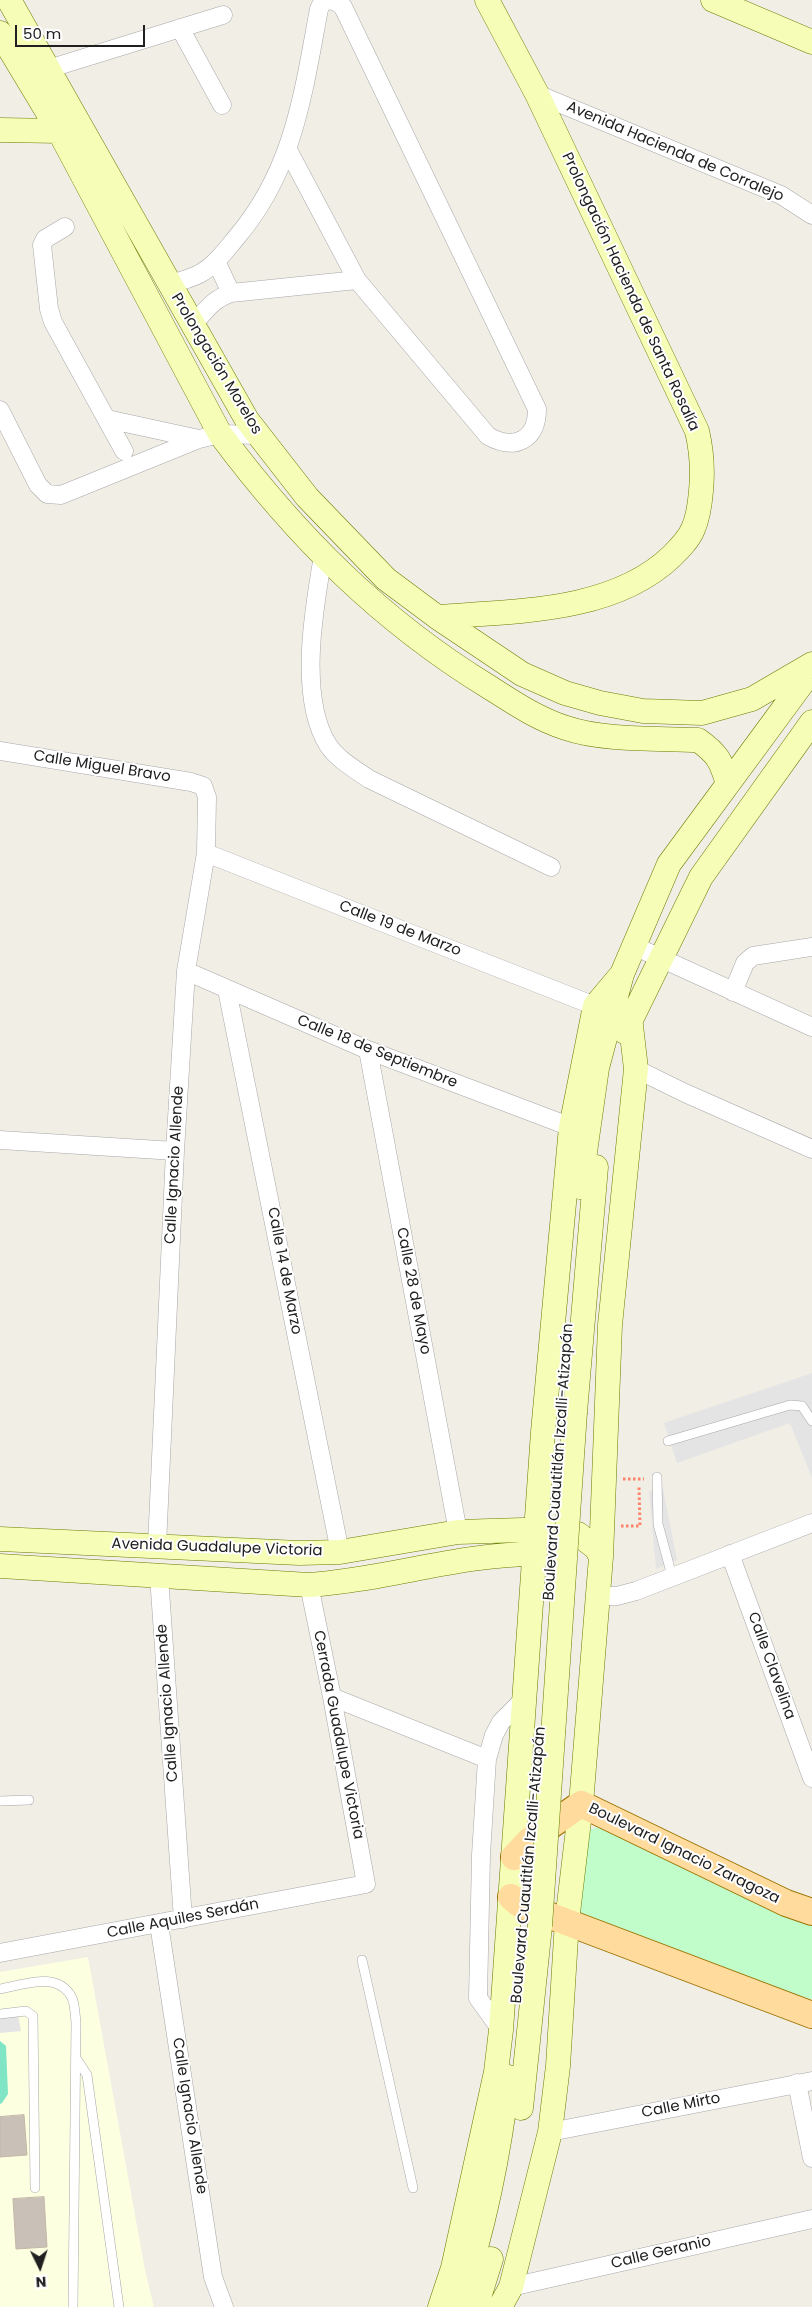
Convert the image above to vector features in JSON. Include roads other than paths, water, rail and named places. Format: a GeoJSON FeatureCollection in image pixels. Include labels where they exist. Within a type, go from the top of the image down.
{"type":"FeatureCollection","features":[{"type":"Feature","properties":{"kind":"main road","name":"Boulevard Ignacio Zaragoza"},"geometry":{"type":"LineString","coordinates":[[514,1857],[530,1840],[580,1804],[786,1903],[812,1912]]}},
{"type":"Feature","properties":{"kind":"main road"},"geometry":{"type":"LineString","coordinates":[[511,1897],[519,1904],[812,2015]]}},
{"type":"Feature","properties":{"kind":"street","name":"Prolongación Morelos"},"geometry":{"type":"LineString","coordinates":[[9,0],[168,285],[257,436],[312,503],[386,579],[437,617],[522,674],[565,693],[600,704],[643,711],[702,713],[752,699],[812,664]]}},
{"type":"Feature","properties":{"kind":"street"},"geometry":{"type":"LineString","coordinates":[[168,285],[194,276],[216,262],[251,221],[268,193],[288,150],[301,109],[319,10],[322,3],[329,0],[337,2],[343,7],[537,409],[537,421],[532,432],[517,442],[496,441],[488,436],[357,280],[288,150]]}},
{"type":"Feature","properties":{"kind":"street","name":"Prolongación Hacienda de Santa Rosalía"},"geometry":{"type":"LineString","coordinates":[[437,617],[528,610],[586,600],[621,590],[644,579],[680,547],[693,529],[700,505],[702,452],[697,431],[537,94],[487,0]]}},
{"type":"Feature","properties":{"kind":"street"},"geometry":{"type":"LineString","coordinates":[[713,0],[812,42]]}},
{"type":"Feature","properties":{"kind":"street"},"geometry":{"type":"LineString","coordinates":[[48,69],[222,15]]}},
{"type":"Feature","properties":{"kind":"street"},"geometry":{"type":"LineString","coordinates":[[180,28],[222,105]]}},
{"type":"Feature","properties":{"kind":"street","name":"Prolongación Morelos"},"geometry":{"type":"LineString","coordinates":[[0,33],[59,131],[210,437],[249,473],[323,556],[362,594],[443,659],[539,718],[567,729],[595,734],[698,740],[712,749],[721,760],[728,784]]}},
{"type":"Feature","properties":{"kind":"street","name":"Avenida Hacienda de Corralejo"},"geometry":{"type":"LineString","coordinates":[[537,94],[781,195],[812,215]]}},
{"type":"Feature","properties":{"kind":"street"},"geometry":{"type":"LineString","coordinates":[[0,130],[59,131]]}},
{"type":"Feature","properties":{"kind":"street"},"geometry":{"type":"LineString","coordinates":[[65,227],[45,238],[42,245],[49,309],[124,451]]}},
{"type":"Feature","properties":{"kind":"street"},"geometry":{"type":"LineString","coordinates":[[216,262],[231,292]]}},
{"type":"Feature","properties":{"kind":"street"},"geometry":{"type":"LineString","coordinates":[[193,325],[219,296],[231,292],[357,280]]}},
{"type":"Feature","properties":{"kind":"street"},"geometry":{"type":"LineString","coordinates":[[0,410],[38,485],[47,494],[61,495],[210,437]]}},
{"type":"Feature","properties":{"kind":"street"},"geometry":{"type":"LineString","coordinates":[[107,419],[210,437],[257,436]]}},
{"type":"Feature","properties":{"kind":"street"},"geometry":{"type":"LineString","coordinates":[[323,556],[314,609],[310,652],[312,693],[319,724],[328,746],[350,766],[370,779],[551,867]]}},
{"type":"Feature","properties":{"kind":"street","name":"Boulevard Cuautitlán Izcalli-Atizapán"},"geometry":{"type":"LineString","coordinates":[[458,2307],[478,2248],[491,2194],[505,2106],[525,1924],[547,1655],[561,1411],[580,1193],[622,974],[669,864],[812,670]]}},
{"type":"Feature","properties":{"kind":"street","name":"Boulevard Cuautitlán Izcalli-Atizapán"},"geometry":{"type":"LineString","coordinates":[[476,2307],[494,2252],[509,2188],[522,2108],[542,1897],[592,1193],[604,1069],[701,877],[812,722]]}},
{"type":"Feature","properties":{"kind":"street","name":"Calle Miguel Bravo"},"geometry":{"type":"LineString","coordinates":[[0,751],[191,782],[204,786]]}},
{"type":"Feature","properties":{"kind":"street","name":"Calle Ignacio Allende"},"geometry":{"type":"LineString","coordinates":[[157,1546],[175,1151],[186,971],[206,853],[207,797],[204,786]]}},
{"type":"Feature","properties":{"kind":"street","name":"Calle 19 de Marzo"},"geometry":{"type":"LineString","coordinates":[[206,853],[595,1006]]}},
{"type":"Feature","properties":{"kind":"street"},"geometry":{"type":"LineString","coordinates":[[634,946],[812,1027]]}},
{"type":"Feature","properties":{"kind":"street"},"geometry":{"type":"LineString","coordinates":[[733,992],[745,963],[754,956],[812,947]]}},
{"type":"Feature","properties":{"kind":"street","name":"Calle 18 de Septiembre"},"geometry":{"type":"LineString","coordinates":[[186,971],[368,1050],[571,1127]]}},
{"type":"Feature","properties":{"kind":"street"},"geometry":{"type":"LineString","coordinates":[[440,2307],[453,2268],[496,2072],[501,2030],[543,1432],[571,1127],[595,1006],[622,974]]}},
{"type":"Feature","properties":{"kind":"street","name":"Calle 14 de Marzo"},"geometry":{"type":"LineString","coordinates":[[227,990],[340,1552]]}},
{"type":"Feature","properties":{"kind":"street"},"geometry":{"type":"LineString","coordinates":[[507,2300],[550,2132],[558,2066],[567,1921],[580,1804],[601,1557],[610,1325],[636,1068],[630,1017]]}},
{"type":"Feature","properties":{"kind":"street","name":"Calle 28 de Mayo"},"geometry":{"type":"LineString","coordinates":[[368,1050],[458,1532]]}},
{"type":"Feature","properties":{"kind":"street"},"geometry":{"type":"LineString","coordinates":[[636,1068],[684,1093],[812,1149]]}},
{"type":"Feature","properties":{"kind":"street"},"geometry":{"type":"LineString","coordinates":[[0,1140],[175,1151]]}},
{"type":"Feature","properties":{"kind":"street"},"geometry":{"type":"LineString","coordinates":[[598,1596],[617,1596],[636,1591],[812,1522]]}},
{"type":"Feature","properties":{"kind":"street","name":"Avenida Guadalupe Victoria"},"geometry":{"type":"LineString","coordinates":[[0,1539],[299,1554],[340,1552],[458,1532],[498,1530],[536,1542]]}},
{"type":"Feature","properties":{"kind":"street","name":"Avenida Guadalupe Victoria"},"geometry":{"type":"LineString","coordinates":[[0,1566],[309,1585],[348,1582],[489,1555],[536,1542],[578,1534],[596,1548],[601,1557]]}},
{"type":"Feature","properties":{"kind":"street","name":"Calle Clavelina"},"geometry":{"type":"LineString","coordinates":[[730,1554],[812,1778]]}},
{"type":"Feature","properties":{"kind":"street","name":"Calle Ignacio Allende"},"geometry":{"type":"LineString","coordinates":[[159,1576],[183,1919]]}},
{"type":"Feature","properties":{"kind":"street","name":"Cerrada Guadalupe Victoria"},"geometry":{"type":"LineString","coordinates":[[309,1585],[332,1697],[366,1884]]}},
{"type":"Feature","properties":{"kind":"street"},"geometry":{"type":"LineString","coordinates":[[332,1697],[487,1759]]}},
{"type":"Feature","properties":{"kind":"street"},"geometry":{"type":"LineString","coordinates":[[501,2030],[478,1998],[481,1855],[487,1759],[494,1735],[501,1722],[524,1699]]}},
{"type":"Feature","properties":{"kind":"street","name":"Calle Aquiles Serdán"},"geometry":{"type":"LineString","coordinates":[[0,1952],[159,1924],[366,1884]]}},
{"type":"Feature","properties":{"kind":"street","name":"Calle Ignacio Allende"},"geometry":{"type":"LineString","coordinates":[[159,1924],[213,2277],[224,2307]]}},
{"type":"Feature","properties":{"kind":"street"},"geometry":{"type":"LineString","coordinates":[[805,2082],[812,2158]]}},
{"type":"Feature","properties":{"kind":"street","name":"Calle Mirto"},"geometry":{"type":"LineString","coordinates":[[550,2132],[805,2082]]}},
{"type":"Feature","properties":{"kind":"street","name":"Calle Geranio"},"geometry":{"type":"LineString","coordinates":[[507,2300],[812,2220]]}},
{"type":"Feature","properties":{"kind":"lane"},"geometry":{"type":"LineString","coordinates":[[668,1441],[790,1405],[802,1406],[812,1420]]}},
{"type":"Feature","properties":{"kind":"lane"},"geometry":{"type":"LineString","coordinates":[[657,1478],[658,1524],[672,1576]]}},
{"type":"Feature","properties":{"kind":"lane"},"geometry":{"type":"LineString","coordinates":[[0,1801],[29,1800]]}},
{"type":"Feature","properties":{"kind":"lane"},"geometry":{"type":"LineString","coordinates":[[362,1960],[413,2188]]}},
{"type":"Feature","properties":{"kind":"lane"},"geometry":{"type":"LineString","coordinates":[[0,1989],[48,1980],[64,1988],[73,1998],[76,2022],[73,2307]]}},
{"type":"Feature","properties":{"kind":"lane"},"geometry":{"type":"LineString","coordinates":[[0,2014],[26,2011],[33,2016],[35,2188]]}},
{"type":"Feature","properties":{"kind":"lane"},"geometry":{"type":"LineString","coordinates":[[76,2058],[87,2075],[119,2307]]}}]}
